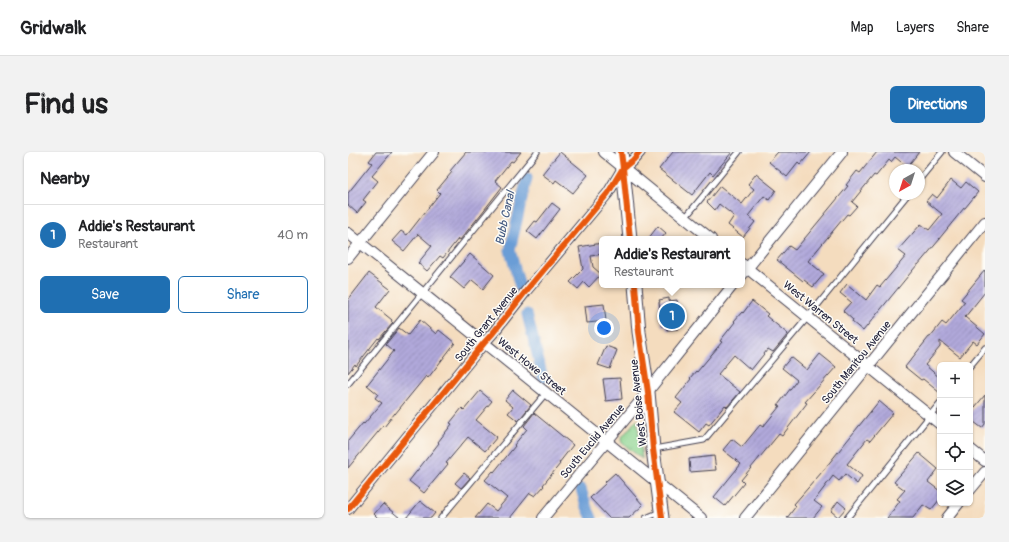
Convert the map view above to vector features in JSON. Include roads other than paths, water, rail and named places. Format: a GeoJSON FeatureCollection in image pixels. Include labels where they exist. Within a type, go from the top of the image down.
{"type":"FeatureCollection","features":[{"type":"Feature","properties":{"kind":"street"},"geometry":{"type":"LineString","coordinates":[[348,258],[434,152]]}},
{"type":"Feature","properties":{"kind":"street"},"geometry":{"type":"LineString","coordinates":[[604,152],[707,236]]}},
{"type":"Feature","properties":{"kind":"street"},"geometry":{"type":"LineString","coordinates":[[620,152],[630,236]]}},
{"type":"Feature","properties":{"kind":"street","name":"South Grant Avenue"},"geometry":{"type":"LineString","coordinates":[[348,509],[608,193],[623,168],[640,152]]}},
{"type":"Feature","properties":{"kind":"street"},"geometry":{"type":"LineString","coordinates":[[745,268],[842,152]]}},
{"type":"Feature","properties":{"kind":"street"},"geometry":{"type":"LineString","coordinates":[[954,152],[985,177]]}},
{"type":"Feature","properties":{"kind":"street","name":"South Manitou Avenue"},"geometry":{"type":"LineString","coordinates":[[745,518],[985,222]]}},
{"type":"Feature","properties":{"kind":"street","name":"West Howe Street"},"geometry":{"type":"LineString","coordinates":[[348,233],[701,518]]}},
{"type":"Feature","properties":{"kind":"street","name":"West Warren Street"},"geometry":{"type":"LineString","coordinates":[[745,270],[808,317],[937,422]]}},
{"type":"Feature","properties":{"kind":"street","name":"West Boise Avenue"},"geometry":{"type":"LineString","coordinates":[[635,288],[639,332],[648,392],[653,449],[662,515]]}},
{"type":"Feature","properties":{"kind":"street","name":"South Euclid Avenue"},"geometry":{"type":"LineString","coordinates":[[544,518],[732,288]]}},
{"type":"Feature","properties":{"kind":"street"},"geometry":{"type":"LineString","coordinates":[[973,451],[985,461]]}},
{"type":"Feature","properties":{"kind":"street"},"geometry":{"type":"LineString","coordinates":[[973,486],[985,472]]}},
{"type":"Feature","properties":{"kind":"street"},"geometry":{"type":"LineString","coordinates":[[947,518],[957,506]]}},
{"type":"Feature","properties":{"kind":"lane"},"geometry":{"type":"LineString","coordinates":[[348,384],[537,152]]}},
{"type":"Feature","properties":{"kind":"lane"},"geometry":{"type":"LineString","coordinates":[[685,218],[739,152]]}},
{"type":"Feature","properties":{"kind":"lane"},"geometry":{"type":"LineString","coordinates":[[925,173],[942,152]]}},
{"type":"Feature","properties":{"kind":"lane"},"geometry":{"type":"LineString","coordinates":[[653,449],[704,440],[808,317],[903,200]]}},
{"type":"Feature","properties":{"kind":"lane"},"geometry":{"type":"LineString","coordinates":[[973,362],[985,348]]}},
{"type":"Feature","properties":{"kind":"lane"},"geometry":{"type":"LineString","coordinates":[[441,518],[546,392]]}},
{"type":"Feature","properties":{"kind":"lane"},"geometry":{"type":"LineString","coordinates":[[847,518],[937,407]]}},
{"type":"Feature","properties":{"kind":"lane"},"geometry":{"type":"LineString","coordinates":[[646,518],[662,515]]}},
{"type":"Feature","properties":{"kind":"waterway","name":"Bubb Canal"},"geometry":{"type":"LineString","coordinates":[[520,287],[510,250],[527,178]]}},
{"type":"Feature","properties":{"kind":"waterway","name":"Bubb Canal"},"geometry":{"type":"LineString","coordinates":[[527,314],[543,378]]}},
{"type":"Feature","properties":{"kind":"waterway","name":"Bubb Canal"},"geometry":{"type":"LineString","coordinates":[[581,489],[592,518]]}},
{"type":"Feature","properties":{"kind":"place","name":"Addie's Restaurant"},"geometry":{"type":"Point","coordinates":[672,316]}}]}
